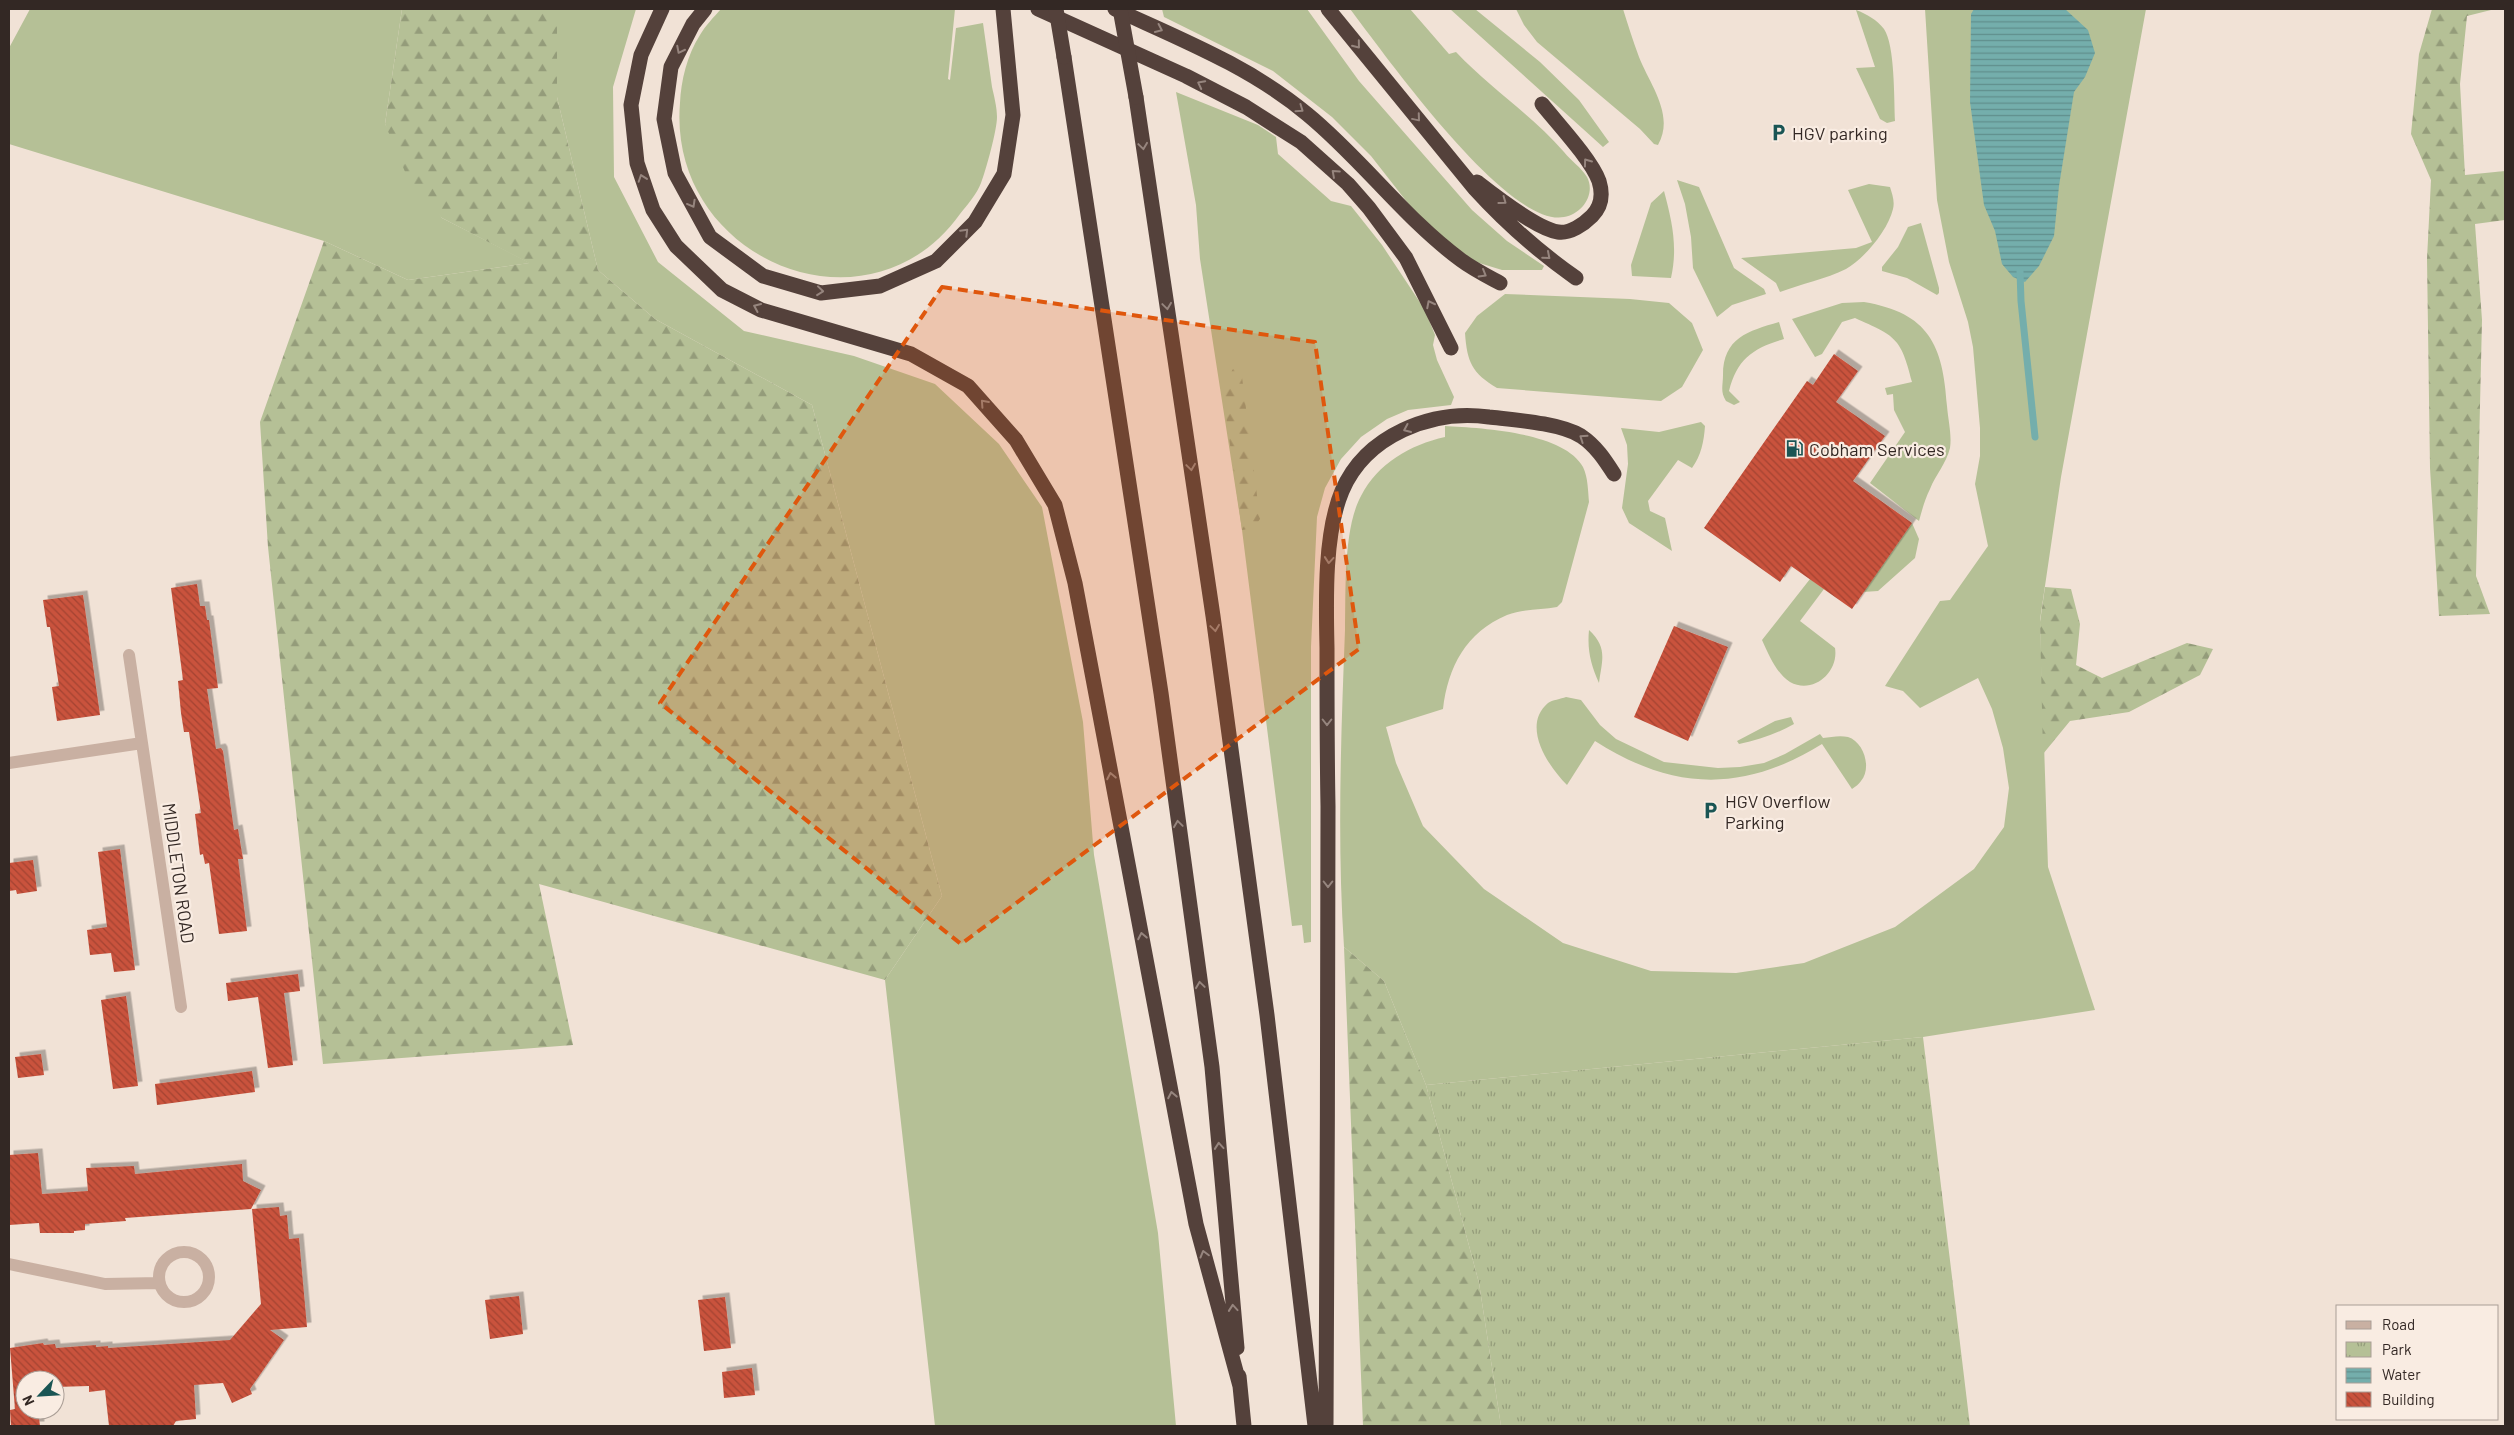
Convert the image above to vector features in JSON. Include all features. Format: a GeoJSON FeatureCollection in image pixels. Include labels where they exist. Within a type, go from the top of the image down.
{"type":"FeatureCollection","features":[{"type":"Feature","properties":{"kind":"highway"},"geometry":{"type":"LineString","coordinates":[[662,9],[641,55],[631,105],[637,163],[653,210],[676,246],[722,290],[762,310],[911,354],[968,386],[1016,440],[1055,505],[1075,583],[1196,1224],[1240,1386]]}},
{"type":"Feature","properties":{"kind":"highway"},"geometry":{"type":"LineString","coordinates":[[706,9],[693,24],[671,67],[664,119],[675,173],[710,237],[763,276],[821,293],[880,286],[936,261],[975,222],[1004,174],[1011,124],[1012,115],[1004,13]]}},
{"type":"Feature","properties":{"kind":"highway"},"geometry":{"type":"LineString","coordinates":[[1038,9],[1186,76],[1246,107],[1301,142],[1353,190],[1406,258],[1451,348]]}},
{"type":"Feature","properties":{"kind":"highway"},"geometry":{"type":"LineString","coordinates":[[1056,9],[1158,674],[1212,1067],[1244,1426]]}},
{"type":"Feature","properties":{"kind":"highway"},"geometry":{"type":"LineString","coordinates":[[1115,9],[1247,72],[1307,113],[1363,164],[1417,223],[1461,261],[1500,283]]}},
{"type":"Feature","properties":{"kind":"highway"},"geometry":{"type":"LineString","coordinates":[[1120,9],[1136,97],[1214,626],[1268,1025],[1315,1426]]}},
{"type":"Feature","properties":{"kind":"highway"},"geometry":{"type":"LineString","coordinates":[[1328,9],[1451,160],[1496,212],[1556,264],[1576,278]]}},
{"type":"Feature","properties":{"kind":"highway"},"geometry":{"type":"LineString","coordinates":[[1451,160],[1479,183],[1538,224],[1559,232],[1575,229],[1596,211],[1602,197],[1598,180],[1591,166],[1542,104]]}},
{"type":"Feature","properties":{"kind":"highway"},"geometry":{"type":"LineString","coordinates":[[1326,1426],[1328,848],[1326,592],[1336,505],[1349,477],[1359,462],[1380,444],[1409,427],[1453,415],[1490,417],[1566,429],[1581,436],[1595,448],[1614,474]]}},
{"type":"Feature","properties":{"kind":"street","name":"MIDDLETON ROAD"},"geometry":{"type":"LineString","coordinates":[[129,655],[181,1007]]}},
{"type":"Feature","properties":{"kind":"street"},"geometry":{"type":"LineString","coordinates":[[9,763],[142,743]]}},
{"type":"Feature","properties":{"kind":"street"},"geometry":{"type":"LineString","coordinates":[[9,1264],[105,1284],[160,1282]]}},
{"type":"Feature","properties":{"kind":"highlighted area"},"geometry":{"type":"Polygon","coordinates":[[[942,287],[1315,342],[1359,649],[961,944],[660,703],[942,287]]]}},
{"type":"Feature","properties":{"kind":"green space"},"geometry":{"type":"Polygon","coordinates":[[[30,9],[402,9],[385,124],[442,218],[530,263],[408,280],[324,241],[9,144],[9,48],[30,9]]]}},
{"type":"Feature","properties":{"kind":"green space"},"geometry":{"type":"Polygon","coordinates":[[[402,9],[557,9],[557,97],[598,270],[655,319],[812,405],[942,896],[885,980],[539,884],[573,1045],[323,1064],[268,547],[260,422],[324,241],[408,280],[529,263],[442,218],[408,179],[385,124],[402,9]]]}},
{"type":"Feature","properties":{"kind":"green space"},"geometry":{"type":"Polygon","coordinates":[[[557,9],[636,9],[613,87],[614,177],[658,262],[744,331],[854,356],[935,384],[999,444],[1042,507],[1083,722],[1094,855],[1158,1233],[1176,1426],[935,1426],[885,980],[942,896],[812,405],[655,319],[598,270],[557,97],[557,9]]]}},
{"type":"Feature","properties":{"kind":"green space"},"geometry":{"type":"Polygon","coordinates":[[[721,9],[955,9],[948,79],[950,80],[956,28],[983,23],[997,113],[997,123],[988,160],[981,183],[972,199],[960,214],[921,253],[876,273],[828,277],[781,265],[739,241],[705,204],[685,158],[680,103],[683,77],[695,43],[704,28],[721,9]]]}},
{"type":"Feature","properties":{"kind":"green space"},"geometry":{"type":"Polygon","coordinates":[[[1162,9],[1307,9],[1359,81],[1472,210],[1507,241],[1544,266],[1542,270],[1502,270],[1476,262],[1425,225],[1371,156],[1332,117],[1273,71],[1164,17],[1162,9]]]}},
{"type":"Feature","properties":{"kind":"green space"},"geometry":{"type":"Polygon","coordinates":[[[1223,9],[1257,9],[1249,24],[1223,9]]]}},
{"type":"Feature","properties":{"kind":"green space"},"geometry":{"type":"Polygon","coordinates":[[[1350,9],[1410,9],[1449,54],[1456,52],[1552,139],[1582,170],[1587,177],[1590,190],[1582,208],[1564,217],[1540,213],[1511,195],[1480,168],[1448,134],[1350,9]]]}},
{"type":"Feature","properties":{"kind":"green space"},"geometry":{"type":"Polygon","coordinates":[[[1450,9],[1475,9],[1540,62],[1579,100],[1609,142],[1603,147],[1450,9]]]}},
{"type":"Feature","properties":{"kind":"green space"},"geometry":{"type":"Polygon","coordinates":[[[1516,9],[1623,9],[1639,57],[1659,100],[1662,111],[1663,134],[1658,145],[1654,144],[1640,129],[1537,42],[1524,25],[1516,9]]]}},
{"type":"Feature","properties":{"kind":"green space"},"geometry":{"type":"Polygon","coordinates":[[[1925,9],[2146,9],[2061,477],[2040,620],[2048,867],[2095,1010],[1923,1037],[1426,1085],[1384,981],[1344,947],[1340,828],[1341,749],[1348,543],[1355,510],[1368,484],[1376,474],[1396,457],[1408,450],[1445,437],[1445,426],[1479,428],[1520,434],[1558,446],[1573,455],[1583,467],[1588,489],[1589,502],[1562,602],[1557,607],[1507,615],[1480,631],[1470,641],[1455,665],[1449,679],[1443,709],[1386,727],[1396,763],[1423,826],[1484,889],[1563,943],[1651,971],[1736,973],[1804,963],[1895,927],[1974,869],[2004,827],[2009,788],[2003,748],[1992,709],[1978,678],[1920,708],[1903,691],[1885,686],[1940,601],[1950,600],[1988,546],[1975,484],[1980,456],[1980,428],[1973,347],[1968,322],[1949,262],[1937,200],[1925,9]]]}},
{"type":"Feature","properties":{"kind":"green space"},"geometry":{"type":"Polygon","coordinates":[[[2432,9],[2495,9],[2467,16],[2460,84],[2465,175],[2505,171],[2505,220],[2475,224],[2482,320],[2476,576],[2490,614],[2439,616],[2430,468],[2427,259],[2431,180],[2411,134],[2419,54],[2432,9]]]}},
{"type":"Feature","properties":{"kind":"green space"},"geometry":{"type":"Polygon","coordinates":[[[1856,10],[1868,15],[1878,23],[1888,37],[1892,59],[1895,121],[1887,123],[1880,119],[1856,68],[1875,67],[1856,10]]]}},
{"type":"Feature","properties":{"kind":"green space"},"geometry":{"type":"Polygon","coordinates":[[[1176,92],[1258,125],[1276,137],[1278,154],[1331,201],[1351,206],[1382,245],[1425,310],[1435,335],[1433,345],[1437,360],[1454,397],[1451,405],[1408,410],[1387,419],[1361,437],[1341,459],[1325,488],[1317,517],[1311,647],[1311,942],[1304,943],[1302,925],[1292,926],[1242,530],[1200,259],[1196,205],[1176,92]]]}},
{"type":"Feature","properties":{"kind":"green space"},"geometry":{"type":"Polygon","coordinates":[[[1677,180],[1699,187],[1734,268],[1764,289],[1766,294],[1732,305],[1717,317],[1693,268],[1691,237],[1685,204],[1677,180]]]}},
{"type":"Feature","properties":{"kind":"green space"},"geometry":{"type":"Polygon","coordinates":[[[1869,184],[1890,187],[1893,209],[1886,226],[1875,243],[1861,258],[1846,269],[1780,292],[1776,283],[1741,258],[1856,248],[1872,242],[1848,190],[1869,184]]]}},
{"type":"Feature","properties":{"kind":"green space"},"geometry":{"type":"Polygon","coordinates":[[[1664,191],[1674,245],[1671,278],[1632,276],[1631,265],[1651,203],[1664,191]]]}},
{"type":"Feature","properties":{"kind":"green space"},"geometry":{"type":"Polygon","coordinates":[[[1921,223],[1939,288],[1937,295],[1907,278],[1882,271],[1882,267],[1898,247],[1908,227],[1921,223]]]}},
{"type":"Feature","properties":{"kind":"green space"},"geometry":{"type":"Polygon","coordinates":[[[1505,294],[1630,299],[1669,303],[1692,323],[1703,350],[1682,387],[1661,401],[1497,388],[1476,372],[1472,366],[1467,352],[1465,333],[1477,316],[1505,294]]]}},
{"type":"Feature","properties":{"kind":"green space"},"geometry":{"type":"Polygon","coordinates":[[[1864,302],[1886,307],[1904,314],[1918,324],[1928,335],[1936,349],[1941,366],[1945,384],[1950,448],[1928,493],[1919,521],[1870,483],[1905,432],[1894,410],[1893,394],[1887,395],[1885,388],[1912,382],[1900,347],[1888,334],[1855,318],[1842,322],[1822,354],[1815,357],[1792,319],[1842,303],[1864,302]]]}},
{"type":"Feature","properties":{"kind":"green space"},"geometry":{"type":"Polygon","coordinates":[[[1779,322],[1784,339],[1763,346],[1748,356],[1732,380],[1729,391],[1740,402],[1734,405],[1726,401],[1722,388],[1724,362],[1727,352],[1739,338],[1757,329],[1779,322]]]}},
{"type":"Feature","properties":{"kind":"green space"},"geometry":{"type":"Polygon","coordinates":[[[1233,369],[1241,369],[1260,519],[1254,528],[1242,530],[1222,388],[1233,369]]]}},
{"type":"Feature","properties":{"kind":"green space"},"geometry":{"type":"Polygon","coordinates":[[[1701,422],[1705,426],[1703,443],[1692,468],[1678,460],[1648,501],[1650,511],[1665,518],[1672,551],[1629,523],[1622,508],[1628,464],[1627,445],[1621,428],[1659,432],[1701,422]]]}},
{"type":"Feature","properties":{"kind":"green space"},"geometry":{"type":"Polygon","coordinates":[[[1912,523],[1919,539],[1915,558],[1878,591],[1863,592],[1912,523]]]}},
{"type":"Feature","properties":{"kind":"green space"},"geometry":{"type":"Polygon","coordinates":[[[1810,579],[1824,589],[1800,621],[1835,648],[1835,657],[1829,673],[1823,679],[1807,686],[1790,682],[1781,674],[1773,663],[1762,640],[1810,579]]]}},
{"type":"Feature","properties":{"kind":"green space"},"geometry":{"type":"Polygon","coordinates":[[[2045,587],[2071,589],[2080,624],[2076,665],[2102,678],[2187,643],[2213,649],[2200,675],[2129,712],[2070,721],[2043,754],[2040,622],[2045,587]]]}},
{"type":"Feature","properties":{"kind":"green space"},"geometry":{"type":"Polygon","coordinates":[[[1589,630],[1599,643],[1601,649],[1602,661],[1599,683],[1590,657],[1589,630]]]}},
{"type":"Feature","properties":{"kind":"green space"},"geometry":{"type":"Polygon","coordinates":[[[1566,697],[1581,700],[1600,725],[1616,739],[1664,762],[1718,768],[1764,763],[1785,754],[1820,734],[1823,738],[1842,736],[1854,740],[1865,756],[1866,769],[1861,781],[1852,789],[1822,744],[1793,760],[1764,771],[1736,778],[1708,780],[1680,777],[1652,769],[1624,757],[1595,741],[1567,785],[1546,757],[1537,734],[1540,712],[1548,703],[1566,697]]]}},
{"type":"Feature","properties":{"kind":"green space"},"geometry":{"type":"Polygon","coordinates":[[[1791,717],[1794,724],[1781,731],[1739,744],[1737,741],[1775,721],[1791,717]]]}},
{"type":"Feature","properties":{"kind":"green space"},"geometry":{"type":"Polygon","coordinates":[[[1344,947],[1384,981],[1426,1085],[1479,1283],[1501,1426],[1363,1426],[1344,947]]]}},
{"type":"Feature","properties":{"kind":"green space"},"geometry":{"type":"Polygon","coordinates":[[[1923,1037],[1970,1426],[1501,1426],[1479,1283],[1426,1085],[1923,1037]]]}},
{"type":"Feature","properties":{"kind":"water"},"geometry":{"type":"Polygon","coordinates":[[[1974,9],[2065,9],[2088,30],[2095,53],[2085,77],[2074,92],[2059,186],[2054,236],[2039,266],[2025,282],[2013,277],[2002,264],[1995,231],[1984,205],[1970,102],[1971,14],[1974,9]]]}},
{"type":"Feature","properties":{"kind":"building"},"geometry":{"type":"Polygon","coordinates":[[[1834,354],[1858,371],[1836,402],[1885,436],[1853,481],[1912,523],[1852,609],[1791,566],[1780,582],[1704,528],[1807,381],[1813,385],[1834,354]]]}},
{"type":"Feature","properties":{"kind":"building"},"geometry":{"type":"Polygon","coordinates":[[[197,584],[200,606],[205,606],[207,620],[209,620],[218,688],[207,689],[216,749],[221,748],[223,751],[234,830],[238,829],[243,859],[238,859],[247,931],[219,934],[209,863],[205,864],[203,854],[200,855],[195,814],[201,813],[189,732],[184,732],[181,713],[178,681],[183,680],[171,588],[197,584]]]}},
{"type":"Feature","properties":{"kind":"building"},"geometry":{"type":"Polygon","coordinates":[[[83,595],[100,715],[57,721],[52,687],[59,686],[50,627],[47,627],[43,600],[83,595]]]}},
{"type":"Feature","properties":{"kind":"building"},"geometry":{"type":"Polygon","coordinates":[[[1674,626],[1728,647],[1688,741],[1634,717],[1674,626]]]}},
{"type":"Feature","properties":{"kind":"building"},"geometry":{"type":"Polygon","coordinates":[[[120,849],[135,970],[114,972],[111,953],[90,955],[87,930],[107,927],[98,852],[120,849]]]}},
{"type":"Feature","properties":{"kind":"building"},"geometry":{"type":"Polygon","coordinates":[[[33,860],[37,891],[17,894],[16,890],[9,891],[9,863],[33,860]]]}},
{"type":"Feature","properties":{"kind":"building"},"geometry":{"type":"Polygon","coordinates":[[[298,974],[300,991],[284,993],[293,1065],[268,1068],[258,997],[228,1001],[226,983],[298,974]]]}},
{"type":"Feature","properties":{"kind":"building"},"geometry":{"type":"Polygon","coordinates":[[[126,996],[138,1086],[113,1089],[101,1000],[126,996]]]}},
{"type":"Feature","properties":{"kind":"building"},"geometry":{"type":"Polygon","coordinates":[[[41,1054],[44,1075],[18,1078],[15,1057],[41,1054]]]}},
{"type":"Feature","properties":{"kind":"building"},"geometry":{"type":"Polygon","coordinates":[[[252,1071],[255,1092],[157,1105],[155,1084],[252,1071]]]}},
{"type":"Feature","properties":{"kind":"building"},"geometry":{"type":"Polygon","coordinates":[[[38,1153],[42,1194],[88,1191],[86,1168],[134,1166],[135,1174],[242,1164],[243,1181],[261,1190],[251,1209],[125,1218],[126,1221],[85,1224],[85,1230],[74,1231],[74,1233],[40,1233],[39,1223],[9,1225],[9,1155],[38,1153]]]}},
{"type":"Feature","properties":{"kind":"building"},"geometry":{"type":"Polygon","coordinates":[[[279,1207],[280,1216],[287,1215],[289,1239],[299,1238],[307,1327],[270,1330],[284,1340],[250,1389],[252,1394],[232,1403],[223,1383],[194,1385],[196,1419],[176,1421],[173,1426],[109,1426],[105,1390],[89,1392],[89,1386],[65,1387],[65,1370],[15,1370],[15,1409],[10,1348],[43,1343],[44,1345],[55,1344],[56,1348],[96,1345],[96,1347],[108,1346],[108,1348],[230,1340],[261,1304],[252,1209],[279,1207]]]}},
{"type":"Feature","properties":{"kind":"building"},"geometry":{"type":"Polygon","coordinates":[[[519,1296],[523,1334],[490,1339],[485,1300],[519,1296]]]}},
{"type":"Feature","properties":{"kind":"building"},"geometry":{"type":"Polygon","coordinates":[[[725,1297],[731,1348],[704,1351],[698,1300],[725,1297]]]}},
{"type":"Feature","properties":{"kind":"building"},"geometry":{"type":"Polygon","coordinates":[[[752,1368],[755,1395],[724,1398],[722,1372],[752,1368]]]}},
{"type":"Feature","properties":{"kind":"building"},"geometry":{"type":"Polygon","coordinates":[[[15,1409],[15,1420],[39,1420],[40,1426],[11,1426],[10,1410],[15,1409]]]}},
{"type":"Feature","properties":{"kind":"waterway"},"geometry":{"type":"LineString","coordinates":[[2020,271],[2021,301],[2035,437]]}},
{"type":"Feature","properties":{"kind":"place","name":"HGV parking"},"geometry":{"type":"Point","coordinates":[1778,133]}},
{"type":"Feature","properties":{"kind":"place","name":"Cobham Services"},"geometry":{"type":"Point","coordinates":[1795,449]}},
{"type":"Feature","properties":{"kind":"place","name":"HGV Overflow Parking"},"geometry":{"type":"Point","coordinates":[1711,811]}}]}
